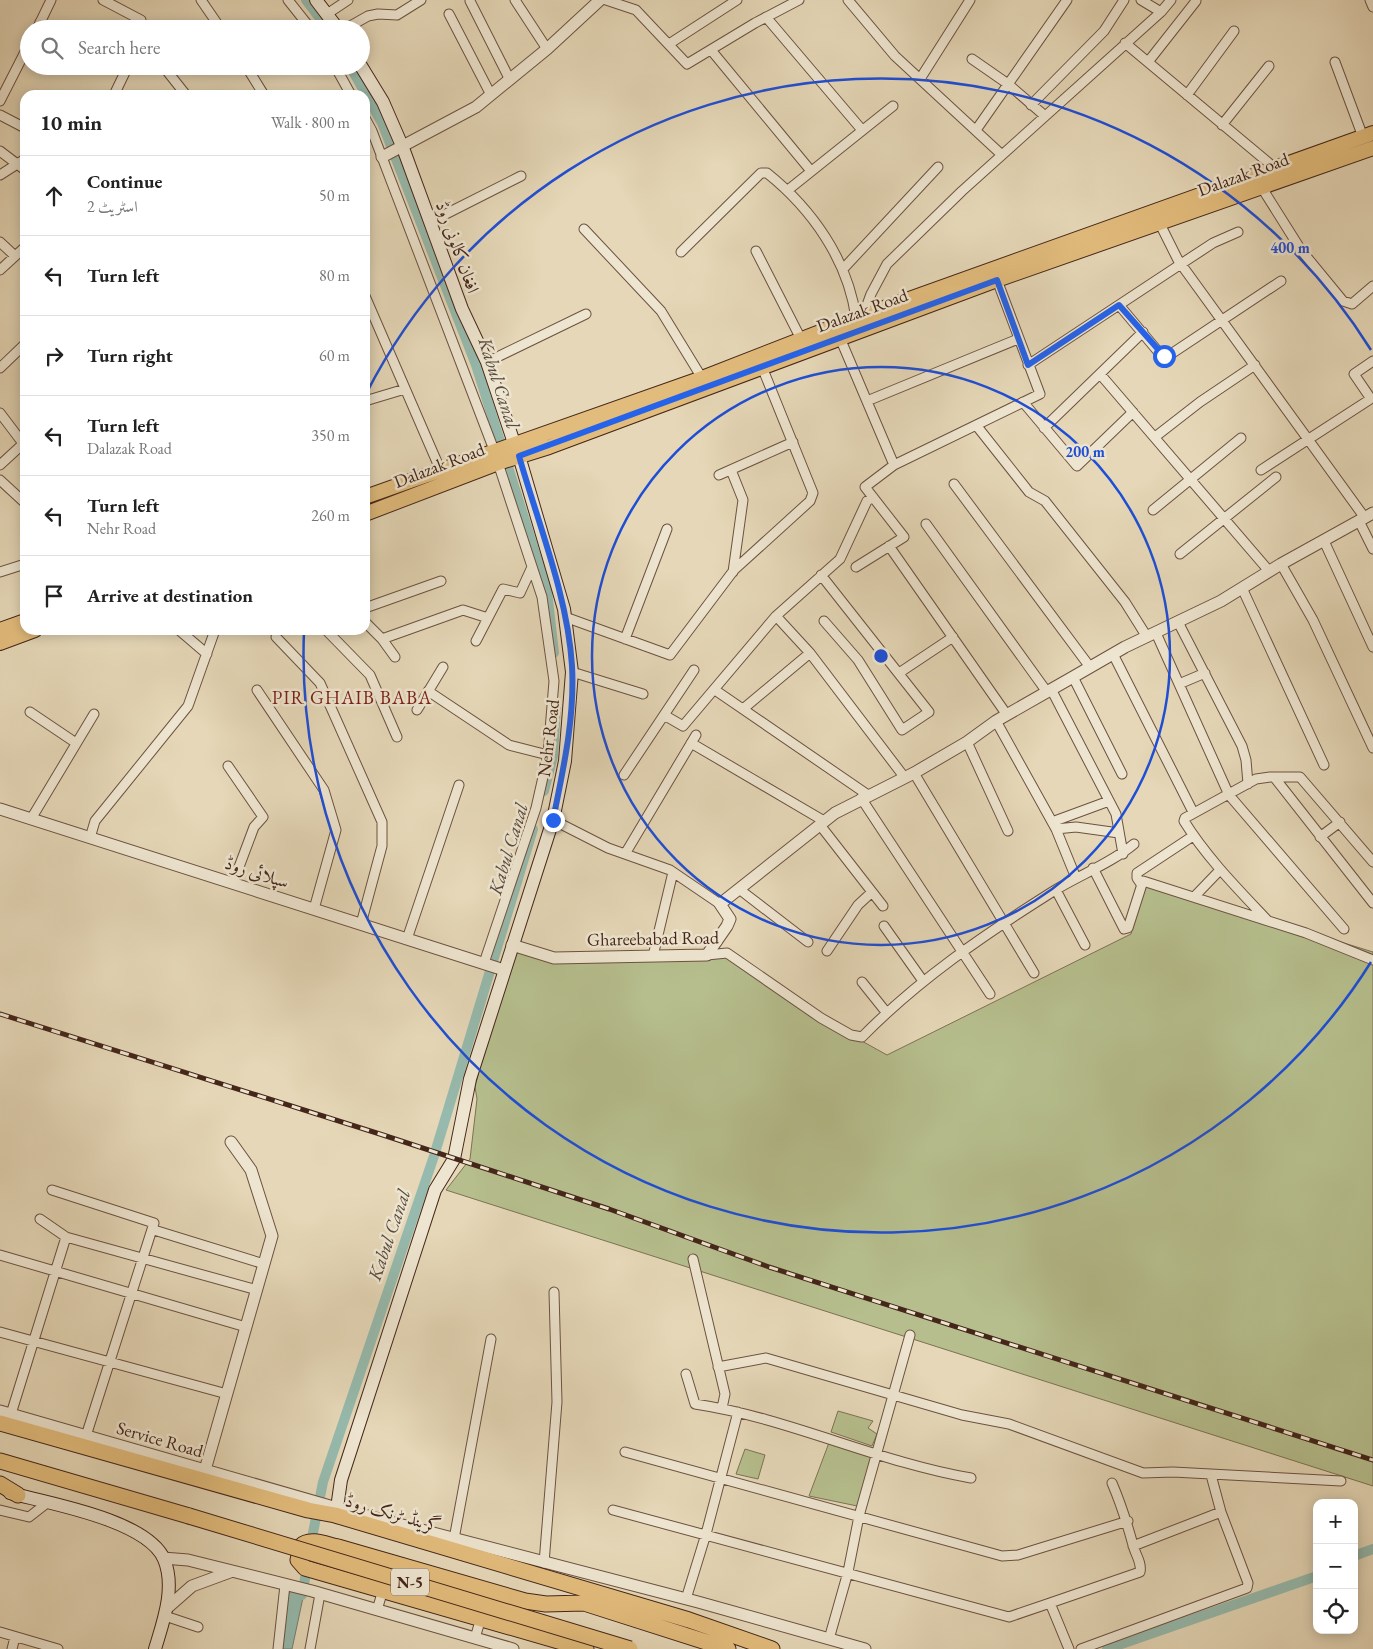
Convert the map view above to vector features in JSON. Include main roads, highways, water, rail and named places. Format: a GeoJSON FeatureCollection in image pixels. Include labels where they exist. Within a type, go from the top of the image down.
{"type":"FeatureCollection","features":[{"type":"Feature","properties":{"kind":"highway","name":"گرینڈ ٹرنک روڈ"},"geometry":{"type":"LineString","coordinates":[[4,1416],[309,1505],[333,1509],[772,1649]]}},
{"type":"Feature","properties":{"kind":"highway","name":"N-5"},"geometry":{"type":"LineString","coordinates":[[0,1460],[630,1649]]}},
{"type":"Feature","properties":{"kind":"highway"},"geometry":{"type":"LineString","coordinates":[[0,1484],[18,1495]]}},
{"type":"Feature","properties":{"kind":"highway"},"geometry":{"type":"LineString","coordinates":[[586,1649],[305,1568],[298,1560],[301,1546],[303,1543],[316,1542],[338,1547],[525,1601],[546,1604],[584,1603],[728,1649]]}},
{"type":"Feature","properties":{"kind":"main road"},"geometry":{"type":"LineString","coordinates":[[316,0],[331,20]]}},
{"type":"Feature","properties":{"kind":"main road","name":"افغان کالونی روڈ"},"geometry":{"type":"LineString","coordinates":[[366,75],[383,102],[403,148],[462,309],[487,362],[506,453]]}},
{"type":"Feature","properties":{"kind":"main road","name":"Dalazak Road"},"geometry":{"type":"LineString","coordinates":[[370,494],[440,469],[506,453],[762,367],[997,280],[1157,218],[1276,169],[1368,135]]}},
{"type":"Feature","properties":{"kind":"main road","name":"Dalazak Road"},"geometry":{"type":"LineString","coordinates":[[370,512],[506,453],[856,318],[1157,218],[1262,188],[1373,148]]}},
{"type":"Feature","properties":{"kind":"main road","name":"Nehr Road"},"geometry":{"type":"LineString","coordinates":[[333,1509],[435,1190],[454,1159],[470,1080],[503,970],[553,820],[565,761],[572,672],[566,617],[506,453]]}},
{"type":"Feature","properties":{"kind":"main road"},"geometry":{"type":"LineString","coordinates":[[0,630],[20,623]]}},
{"type":"Feature","properties":{"kind":"main road"},"geometry":{"type":"LineString","coordinates":[[0,642],[21,635]]}},
{"type":"Feature","properties":{"kind":"main road"},"geometry":{"type":"LineString","coordinates":[[0,1490],[120,1524],[146,1539],[163,1558],[167,1573],[166,1612],[155,1649]]}},
{"type":"Feature","properties":{"kind":"water"},"geometry":{"type":"Polygon","coordinates":[[[290,1589],[304,1593],[292,1649],[282,1649],[286,1604],[290,1589]]]}},
{"type":"Feature","properties":{"kind":"waterway","name":"Kabul Canal"},"geometry":{"type":"LineString","coordinates":[[306,0],[321,20]]}},
{"type":"Feature","properties":{"kind":"waterway","name":"Kabul Canal"},"geometry":{"type":"LineString","coordinates":[[355,75],[363,90]]}},
{"type":"Feature","properties":{"kind":"waterway","name":"Kabul Canal"},"geometry":{"type":"LineString","coordinates":[[370,102],[382,123],[476,365],[547,591],[554,653]]}},
{"type":"Feature","properties":{"kind":"waterway","name":"Kabul Canal"},"geometry":{"type":"LineString","coordinates":[[544,791],[553,756],[556,705]]}},
{"type":"Feature","properties":{"kind":"waterway","name":"Kabul Canal"},"geometry":{"type":"LineString","coordinates":[[310,1548],[323,1482],[434,1156],[533,829]]}},
{"type":"Feature","properties":{"kind":"waterway"},"geometry":{"type":"LineString","coordinates":[[1358,1555],[1373,1549]]}},
{"type":"Feature","properties":{"kind":"waterway","name":"Kabul Canal"},"geometry":{"type":"LineString","coordinates":[[302,1595],[308,1562]]}},
{"type":"Feature","properties":{"kind":"waterway"},"geometry":{"type":"LineString","coordinates":[[1107,1649],[1313,1577]]}},
{"type":"Feature","properties":{"kind":"railway"},"geometry":{"type":"LineString","coordinates":[[0,1014],[383,1135],[609,1209],[769,1267],[1373,1460]]}},
{"type":"Feature","properties":{"kind":"district","name":"PIR GHAIB BABA"},"geometry":{"type":"Point","coordinates":[352,697]}}]}
